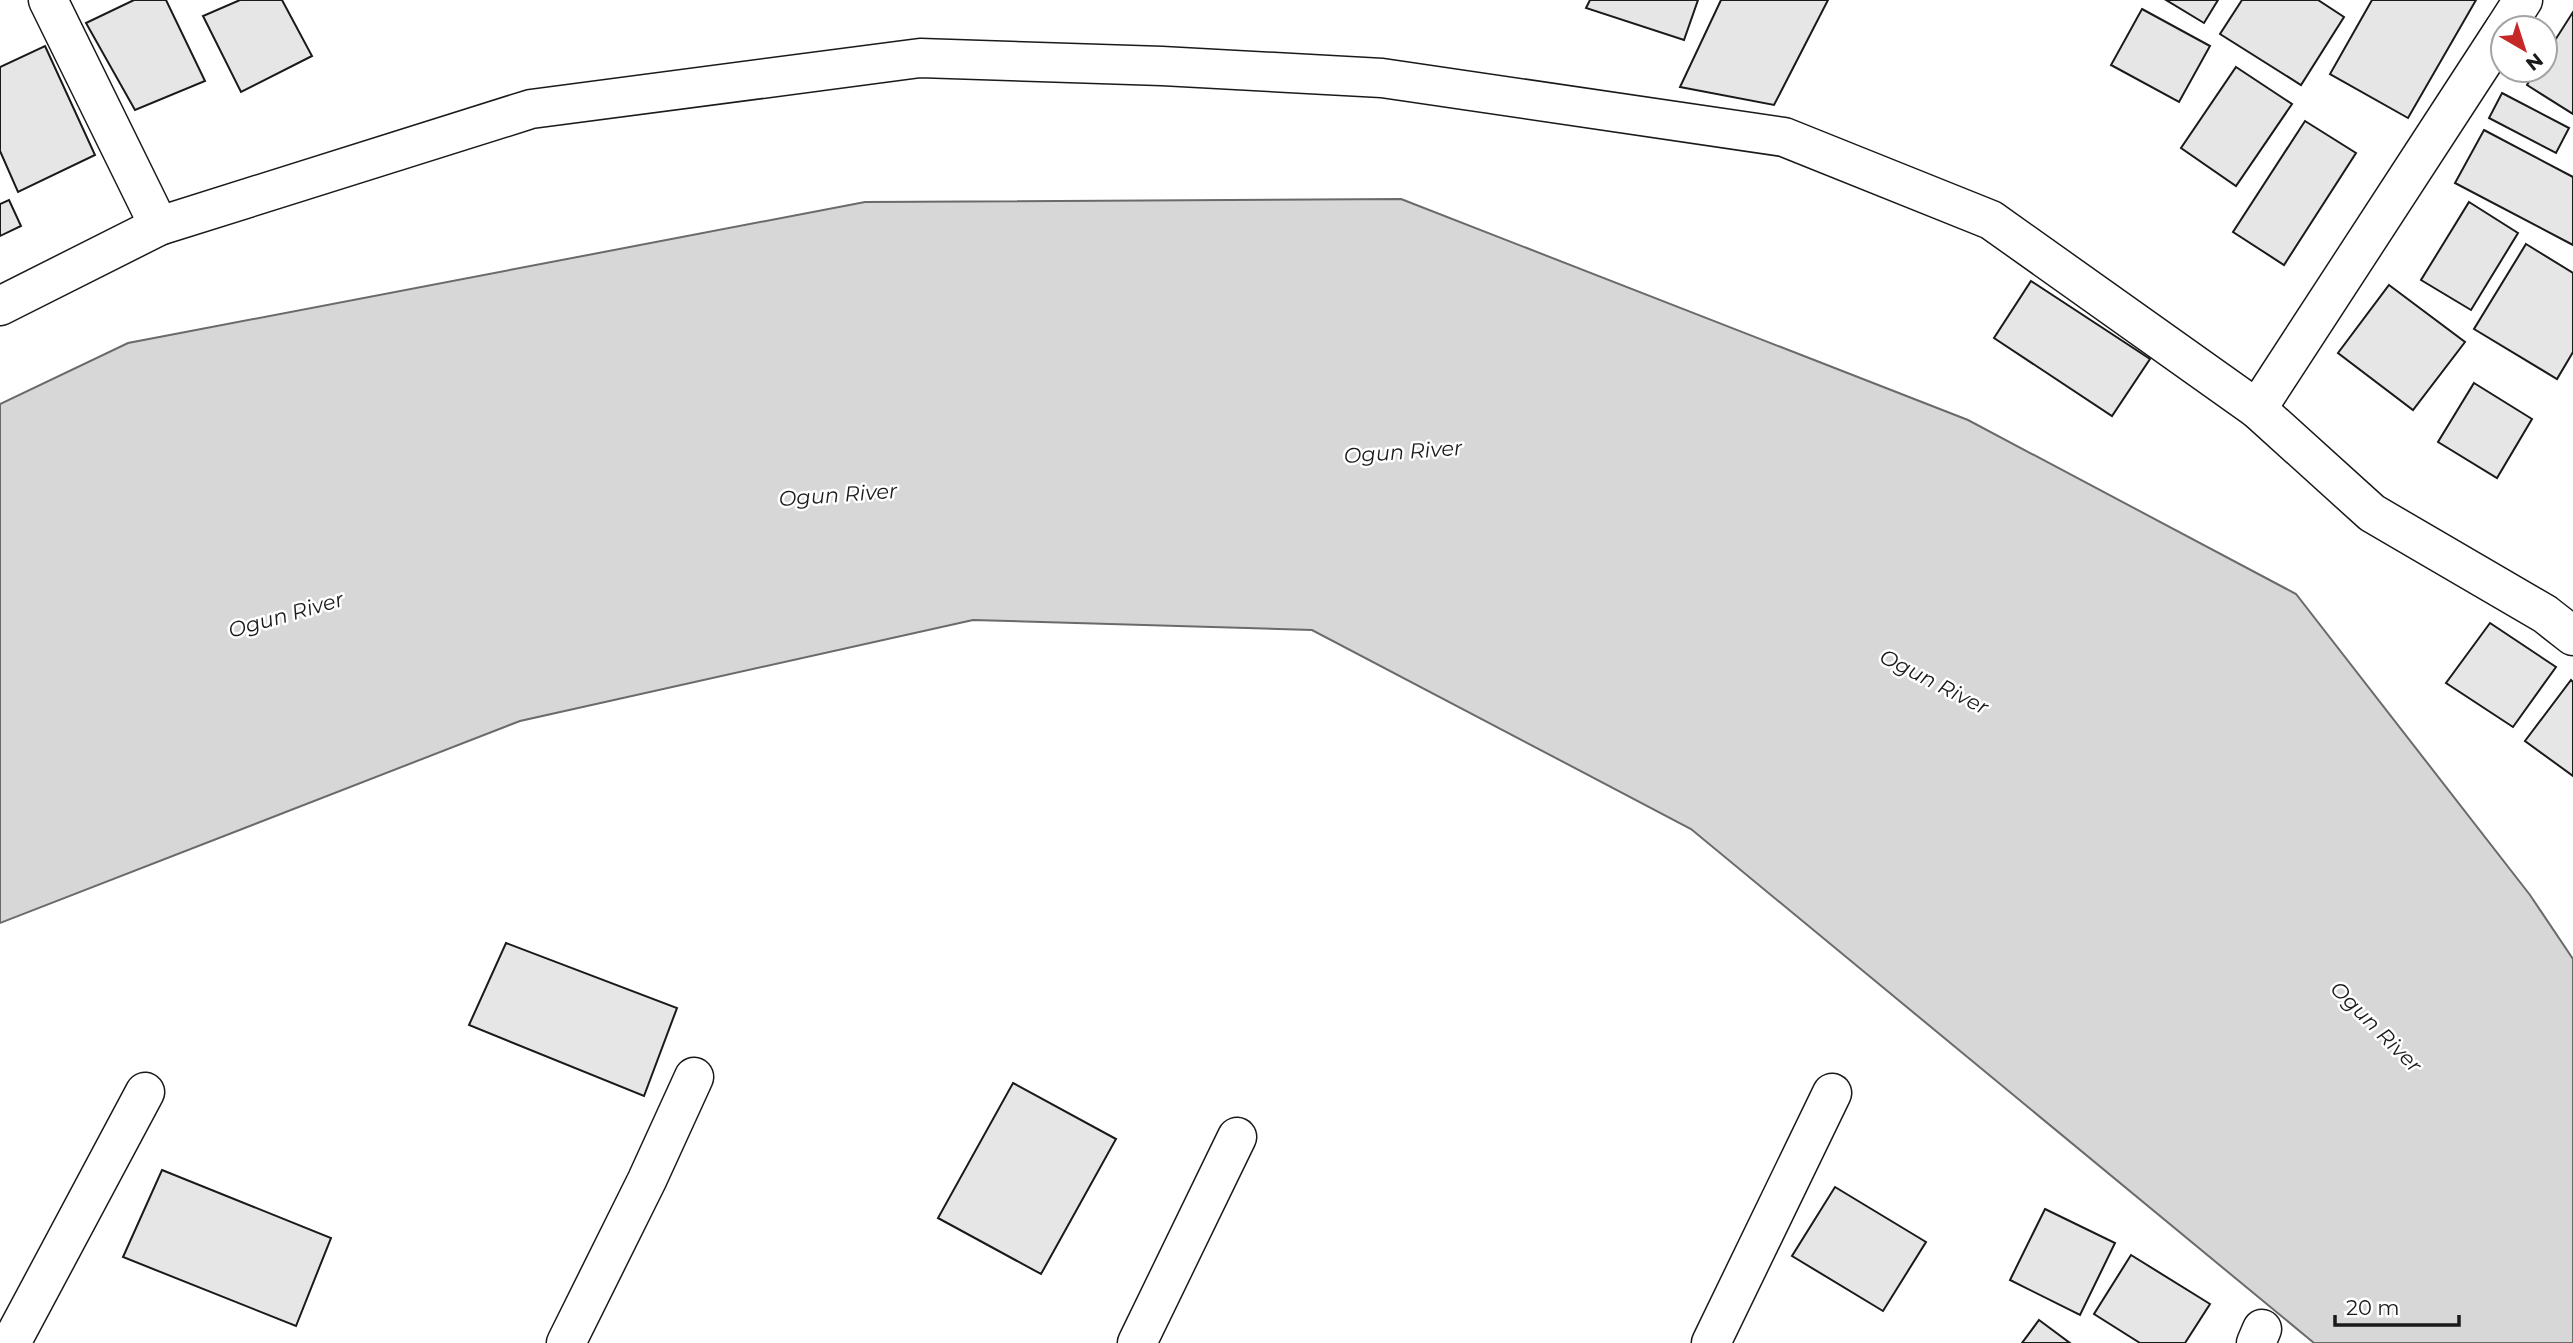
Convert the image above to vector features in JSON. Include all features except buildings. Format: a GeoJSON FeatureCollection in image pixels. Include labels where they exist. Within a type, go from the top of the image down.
{"type":"FeatureCollection","features":[{"type":"Feature","properties":{"kind":"street"},"geometry":{"type":"LineString","coordinates":[[48,0],[159,226]]}},
{"type":"Feature","properties":{"kind":"street"},"geometry":{"type":"LineString","coordinates":[[2257,409],[2489,52]]}},
{"type":"Feature","properties":{"kind":"street"},"geometry":{"type":"LineString","coordinates":[[0,306],[159,226],[531,109],[920,58],[1162,66],[1382,78],[1784,137],[1991,220],[2257,409],[2372,513],[2545,614],[2573,636]]}},
{"type":"Feature","properties":{"kind":"street"},"geometry":{"type":"LineString","coordinates":[[566,1343],[647,1180],[694,1077]]}},
{"type":"Feature","properties":{"kind":"street"},"geometry":{"type":"LineString","coordinates":[[11,1343],[145,1093]]}},
{"type":"Feature","properties":{"kind":"street"},"geometry":{"type":"LineString","coordinates":[[1711,1343],[1832,1093]]}},
{"type":"Feature","properties":{"kind":"street"},"geometry":{"type":"LineString","coordinates":[[1137,1343],[1237,1137]]}},
{"type":"Feature","properties":{"kind":"water","name":"Ogun River"},"geometry":{"type":"Polygon","coordinates":[[[1401,199],[1968,420],[2296,594],[2530,895],[2573,959],[2573,1343],[2314,1343],[1691,829],[1312,630],[973,620],[520,721],[0,923],[0,404],[128,343],[865,202],[1401,199]]]}}]}
